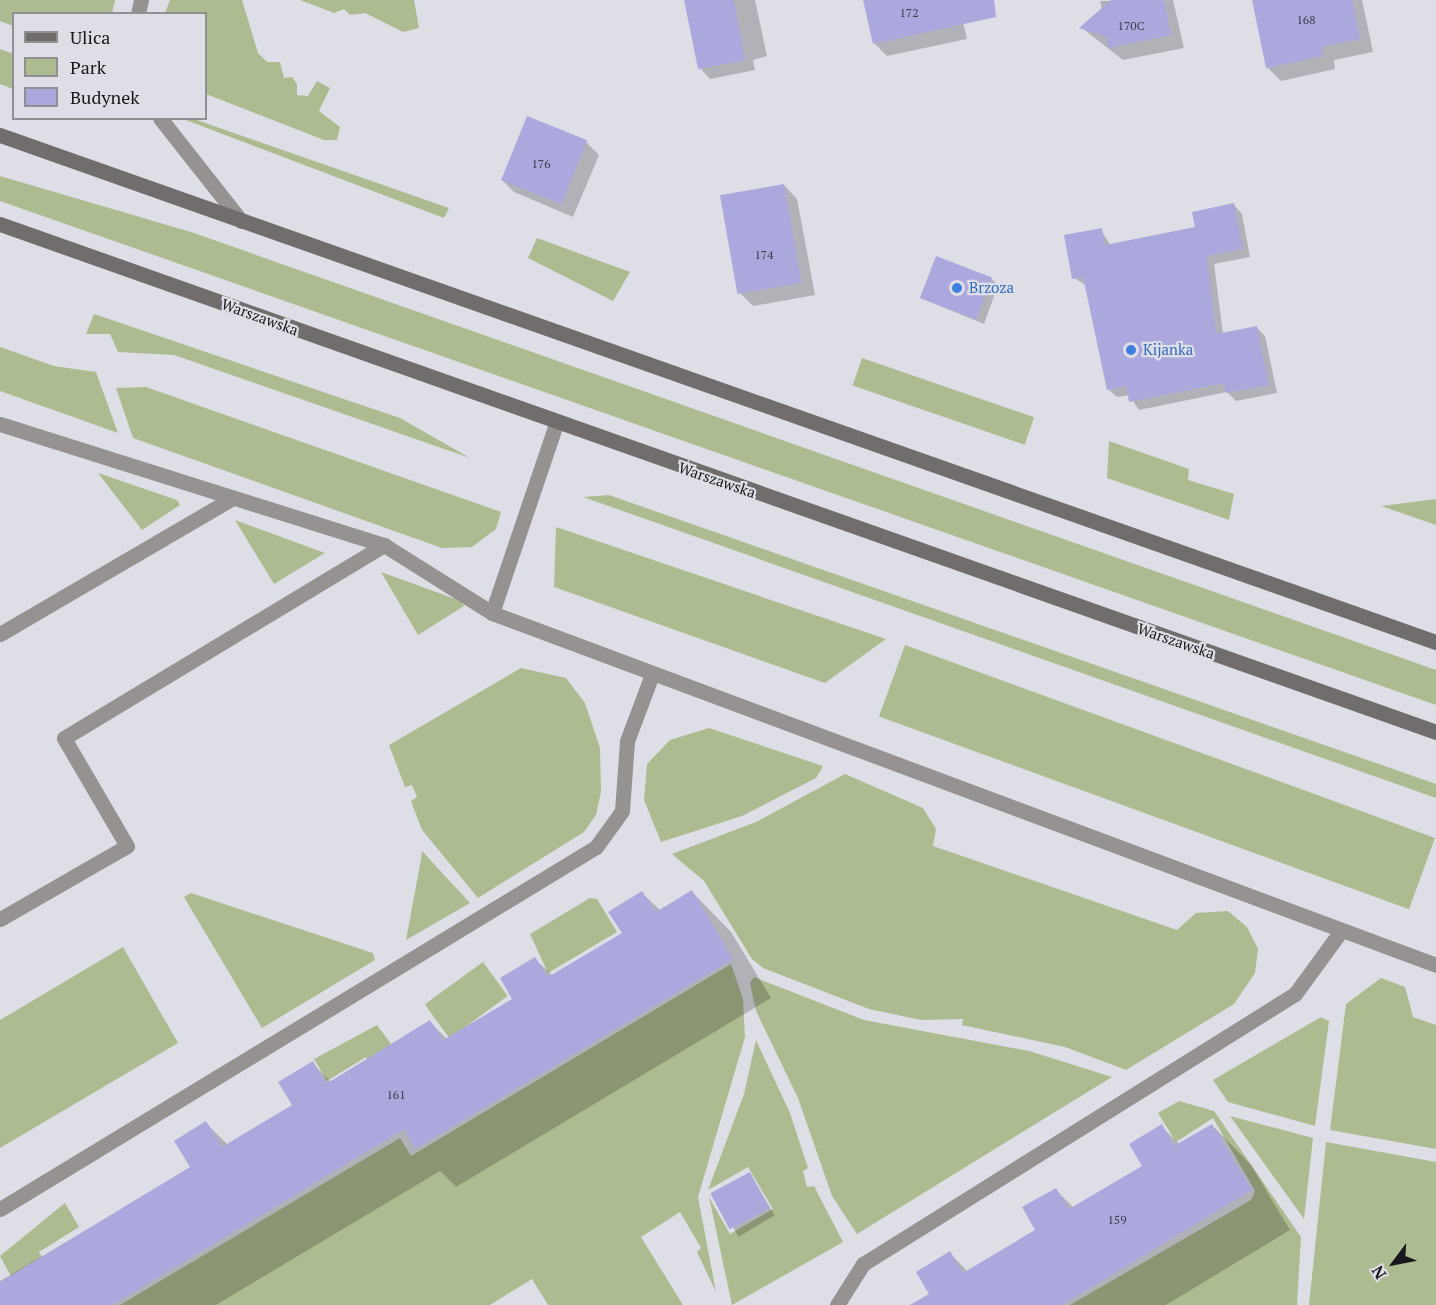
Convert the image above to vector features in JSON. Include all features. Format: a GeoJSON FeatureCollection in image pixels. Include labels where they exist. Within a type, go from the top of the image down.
{"type":"FeatureCollection","features":[{"type":"Feature","properties":{"kind":"main road"},"geometry":{"type":"LineString","coordinates":[[0,135],[1436,642]]}},
{"type":"Feature","properties":{"kind":"main road","name":"Warszawska"},"geometry":{"type":"LineString","coordinates":[[0,224],[556,424],[1436,732]]}},
{"type":"Feature","properties":{"kind":"lane"},"geometry":{"type":"LineString","coordinates":[[162,120],[241,221]]}},
{"type":"Feature","properties":{"kind":"lane"},"geometry":{"type":"LineString","coordinates":[[0,424],[231,499],[384,545],[492,613],[651,676],[1436,965]]}},
{"type":"Feature","properties":{"kind":"lane"},"geometry":{"type":"LineString","coordinates":[[492,613],[556,424]]}},
{"type":"Feature","properties":{"kind":"lane"},"geometry":{"type":"LineString","coordinates":[[0,634],[231,499]]}},
{"type":"Feature","properties":{"kind":"lane"},"geometry":{"type":"LineString","coordinates":[[0,919],[127,846],[64,738],[384,545]]}},
{"type":"Feature","properties":{"kind":"lane"},"geometry":{"type":"LineString","coordinates":[[0,1209],[596,847],[622,811],[627,741],[651,676]]}},
{"type":"Feature","properties":{"kind":"lane"},"geometry":{"type":"LineString","coordinates":[[837,1305],[863,1264],[1295,994],[1341,931]]}},
{"type":"Feature","properties":{"kind":"green space"},"geometry":{"type":"Polygon","coordinates":[[[0,0],[115,0],[112,12],[12,12],[12,26],[0,21],[0,0]]]}},
{"type":"Feature","properties":{"kind":"green space"},"geometry":{"type":"Polygon","coordinates":[[[170,0],[242,0],[258,53],[267,62],[280,62],[284,78],[292,77],[297,84],[297,95],[308,96],[317,81],[330,88],[319,111],[340,127],[337,140],[324,140],[207,94],[207,12],[165,12],[170,0]]]}},
{"type":"Feature","properties":{"kind":"green space"},"geometry":{"type":"Polygon","coordinates":[[[300,0],[414,0],[419,28],[403,32],[365,13],[350,15],[344,9],[334,13],[300,0]]]}},
{"type":"Feature","properties":{"kind":"green space"},"geometry":{"type":"Polygon","coordinates":[[[0,49],[12,54],[12,89],[0,84],[0,49]]]}},
{"type":"Feature","properties":{"kind":"green space"},"geometry":{"type":"Polygon","coordinates":[[[186,120],[197,120],[449,208],[444,218],[186,120]]]}},
{"type":"Feature","properties":{"kind":"green space"},"geometry":{"type":"Polygon","coordinates":[[[0,176],[191,232],[1436,670],[1436,705],[0,201],[0,176]]]}},
{"type":"Feature","properties":{"kind":"green space"},"geometry":{"type":"Polygon","coordinates":[[[537,238],[630,272],[613,301],[528,258],[537,238]]]}},
{"type":"Feature","properties":{"kind":"green space"},"geometry":{"type":"Polygon","coordinates":[[[94,314],[400,418],[470,458],[174,355],[118,352],[110,334],[86,334],[94,314]]]}},
{"type":"Feature","properties":{"kind":"green space"},"geometry":{"type":"Polygon","coordinates":[[[0,347],[54,366],[96,372],[118,433],[0,391],[0,347]]]}},
{"type":"Feature","properties":{"kind":"green space"},"geometry":{"type":"Polygon","coordinates":[[[862,358],[1034,417],[1025,445],[853,385],[862,358]]]}},
{"type":"Feature","properties":{"kind":"green space"},"geometry":{"type":"Polygon","coordinates":[[[146,387],[501,512],[496,529],[472,547],[442,548],[133,438],[116,388],[146,387]]]}},
{"type":"Feature","properties":{"kind":"green space"},"geometry":{"type":"Polygon","coordinates":[[[1109,441],[1189,469],[1188,480],[1234,494],[1229,520],[1107,478],[1109,441]]]}},
{"type":"Feature","properties":{"kind":"green space"},"geometry":{"type":"Polygon","coordinates":[[[98,473],[177,500],[180,505],[142,530],[98,473]]]}},
{"type":"Feature","properties":{"kind":"green space"},"geometry":{"type":"Polygon","coordinates":[[[609,495],[1436,784],[1436,798],[583,497],[609,495]]]}},
{"type":"Feature","properties":{"kind":"green space"},"geometry":{"type":"Polygon","coordinates":[[[1436,499],[1436,525],[1381,506],[1436,499]]]}},
{"type":"Feature","properties":{"kind":"green space"},"geometry":{"type":"Polygon","coordinates":[[[235,520],[325,553],[274,584],[235,520]]]}},
{"type":"Feature","properties":{"kind":"green space"},"geometry":{"type":"Polygon","coordinates":[[[556,527],[886,639],[825,683],[554,587],[556,527]]]}},
{"type":"Feature","properties":{"kind":"green space"},"geometry":{"type":"Polygon","coordinates":[[[381,572],[461,601],[464,606],[418,635],[381,572]]]}},
{"type":"Feature","properties":{"kind":"green space"},"geometry":{"type":"Polygon","coordinates":[[[905,645],[1435,838],[1409,909],[879,716],[905,645]]]}},
{"type":"Feature","properties":{"kind":"green space"},"geometry":{"type":"Polygon","coordinates":[[[521,668],[566,678],[585,703],[600,748],[601,792],[596,815],[584,832],[478,898],[422,830],[411,801],[417,797],[412,785],[405,787],[389,745],[521,668]]]}},
{"type":"Feature","properties":{"kind":"green space"},"geometry":{"type":"Polygon","coordinates":[[[709,728],[823,766],[816,778],[742,816],[661,842],[644,800],[647,764],[670,740],[709,728]]]}},
{"type":"Feature","properties":{"kind":"green space"},"geometry":{"type":"Polygon","coordinates":[[[845,774],[923,808],[936,829],[933,846],[1177,930],[1196,913],[1228,911],[1247,927],[1258,949],[1255,973],[1234,1004],[1126,1070],[1065,1047],[962,1025],[963,1019],[921,1020],[869,1009],[763,968],[752,959],[704,881],[672,854],[756,822],[845,774]]]}},
{"type":"Feature","properties":{"kind":"green space"},"geometry":{"type":"Polygon","coordinates":[[[422,851],[470,903],[406,940],[421,859],[422,851]]]}},
{"type":"Feature","properties":{"kind":"green space"},"geometry":{"type":"Polygon","coordinates":[[[191,893],[373,953],[375,960],[262,1028],[184,897],[191,893]]]}},
{"type":"Feature","properties":{"kind":"green space"},"geometry":{"type":"Polygon","coordinates":[[[590,898],[597,899],[617,932],[548,973],[530,934],[590,898]]]}},
{"type":"Feature","properties":{"kind":"green space"},"geometry":{"type":"Polygon","coordinates":[[[123,947],[178,1043],[0,1148],[0,1020],[123,947]]]}},
{"type":"Feature","properties":{"kind":"green space"},"geometry":{"type":"Polygon","coordinates":[[[483,962],[508,996],[449,1038],[425,1004],[483,962]]]}},
{"type":"Feature","properties":{"kind":"green space"},"geometry":{"type":"Polygon","coordinates":[[[731,964],[743,999],[745,1037],[698,1197],[716,1292],[697,1252],[701,1248],[680,1212],[641,1237],[683,1305],[548,1305],[532,1279],[490,1305],[120,1305],[400,1138],[411,1156],[731,964]]]}},
{"type":"Feature","properties":{"kind":"green space"},"geometry":{"type":"Polygon","coordinates":[[[754,977],[864,1020],[1029,1051],[1112,1077],[857,1234],[832,1196],[798,1098],[756,1011],[750,983],[754,977]]]}},
{"type":"Feature","properties":{"kind":"green space"},"geometry":{"type":"Polygon","coordinates":[[[1381,978],[1405,987],[1413,1017],[1436,1025],[1436,1149],[1330,1130],[1346,1004],[1381,978]]]}},
{"type":"Feature","properties":{"kind":"green space"},"geometry":{"type":"Polygon","coordinates":[[[1321,1017],[1329,1021],[1315,1126],[1228,1102],[1213,1080],[1321,1017]]]}},
{"type":"Feature","properties":{"kind":"green space"},"geometry":{"type":"Polygon","coordinates":[[[377,1025],[403,1060],[377,1076],[366,1057],[327,1081],[314,1059],[377,1025]]]}},
{"type":"Feature","properties":{"kind":"green space"},"geometry":{"type":"Polygon","coordinates":[[[756,1040],[790,1113],[808,1168],[803,1171],[807,1187],[814,1186],[843,1242],[732,1305],[709,1197],[730,1234],[773,1209],[748,1167],[708,1190],[744,1094],[756,1040]]]}},
{"type":"Feature","properties":{"kind":"green space"},"geometry":{"type":"Polygon","coordinates":[[[1179,1101],[1214,1111],[1301,1237],[1297,1305],[1070,1305],[1251,1200],[1255,1191],[1213,1118],[1176,1142],[1158,1113],[1179,1101]]]}},
{"type":"Feature","properties":{"kind":"green space"},"geometry":{"type":"Polygon","coordinates":[[[1230,1116],[1313,1138],[1304,1219],[1230,1116]]]}},
{"type":"Feature","properties":{"kind":"green space"},"geometry":{"type":"Polygon","coordinates":[[[1326,1142],[1436,1162],[1436,1305],[1309,1305],[1326,1142]]]}},
{"type":"Feature","properties":{"kind":"green space"},"geometry":{"type":"Polygon","coordinates":[[[65,1203],[79,1227],[39,1252],[53,1274],[20,1293],[0,1256],[65,1203]]]}},
{"type":"Feature","properties":{"kind":"building"},"geometry":{"type":"Polygon","coordinates":[[[684,0],[734,0],[745,60],[698,69],[684,0]]]}},
{"type":"Feature","properties":{"kind":"building"},"geometry":{"type":"Polygon","coordinates":[[[863,0],[994,0],[996,17],[873,44],[863,0]]]}},
{"type":"Feature","properties":{"kind":"building"},"geometry":{"type":"Polygon","coordinates":[[[1111,0],[1164,0],[1171,35],[1108,48],[1107,37],[1079,28],[1111,0]]]}},
{"type":"Feature","properties":{"kind":"building"},"geometry":{"type":"Polygon","coordinates":[[[1252,0],[1352,0],[1360,39],[1321,47],[1323,56],[1266,68],[1252,0]]]}},
{"type":"Feature","properties":{"kind":"building"},"geometry":{"type":"Polygon","coordinates":[[[527,116],[587,140],[561,204],[501,180],[527,116]]]}},
{"type":"Feature","properties":{"kind":"building"},"geometry":{"type":"Polygon","coordinates":[[[784,184],[801,282],[737,294],[720,195],[784,184]]]}},
{"type":"Feature","properties":{"kind":"building"},"geometry":{"type":"Polygon","coordinates":[[[1234,203],[1243,249],[1207,256],[1216,334],[1257,326],[1269,385],[1226,393],[1224,383],[1129,402],[1126,386],[1107,390],[1083,277],[1072,279],[1064,235],[1102,228],[1105,245],[1195,227],[1192,212],[1234,203]]]}},
{"type":"Feature","properties":{"kind":"building","name":"Brzoza"},"geometry":{"type":"Polygon","coordinates":[[[936,256],[992,278],[976,320],[920,298],[936,256]]]}},
{"type":"Feature","properties":{"kind":"building"},"geometry":{"type":"Polygon","coordinates":[[[692,890],[733,959],[415,1149],[404,1129],[112,1305],[0,1305],[0,1282],[190,1167],[174,1141],[206,1121],[222,1147],[292,1105],[278,1082],[313,1061],[326,1084],[430,1020],[443,1040],[512,999],[500,978],[535,957],[548,977],[622,933],[608,912],[642,891],[656,912],[692,890]]]}},
{"type":"Feature","properties":{"kind":"building"},"geometry":{"type":"Polygon","coordinates":[[[1162,1124],[1174,1146],[1212,1124],[1252,1190],[1062,1305],[910,1305],[929,1294],[916,1272],[950,1251],[963,1273],[1035,1230],[1022,1207],[1056,1188],[1069,1209],[1142,1166],[1129,1144],[1162,1124]]]}},
{"type":"Feature","properties":{"kind":"building"},"geometry":{"type":"Polygon","coordinates":[[[750,1172],[769,1208],[730,1229],[710,1193],[750,1172]]]}},
{"type":"Feature","properties":{"kind":"place","name":"Brzoza"},"geometry":{"type":"Point","coordinates":[957,288]}},
{"type":"Feature","properties":{"kind":"place","name":"Kijanka"},"geometry":{"type":"Point","coordinates":[1131,350]}}]}
